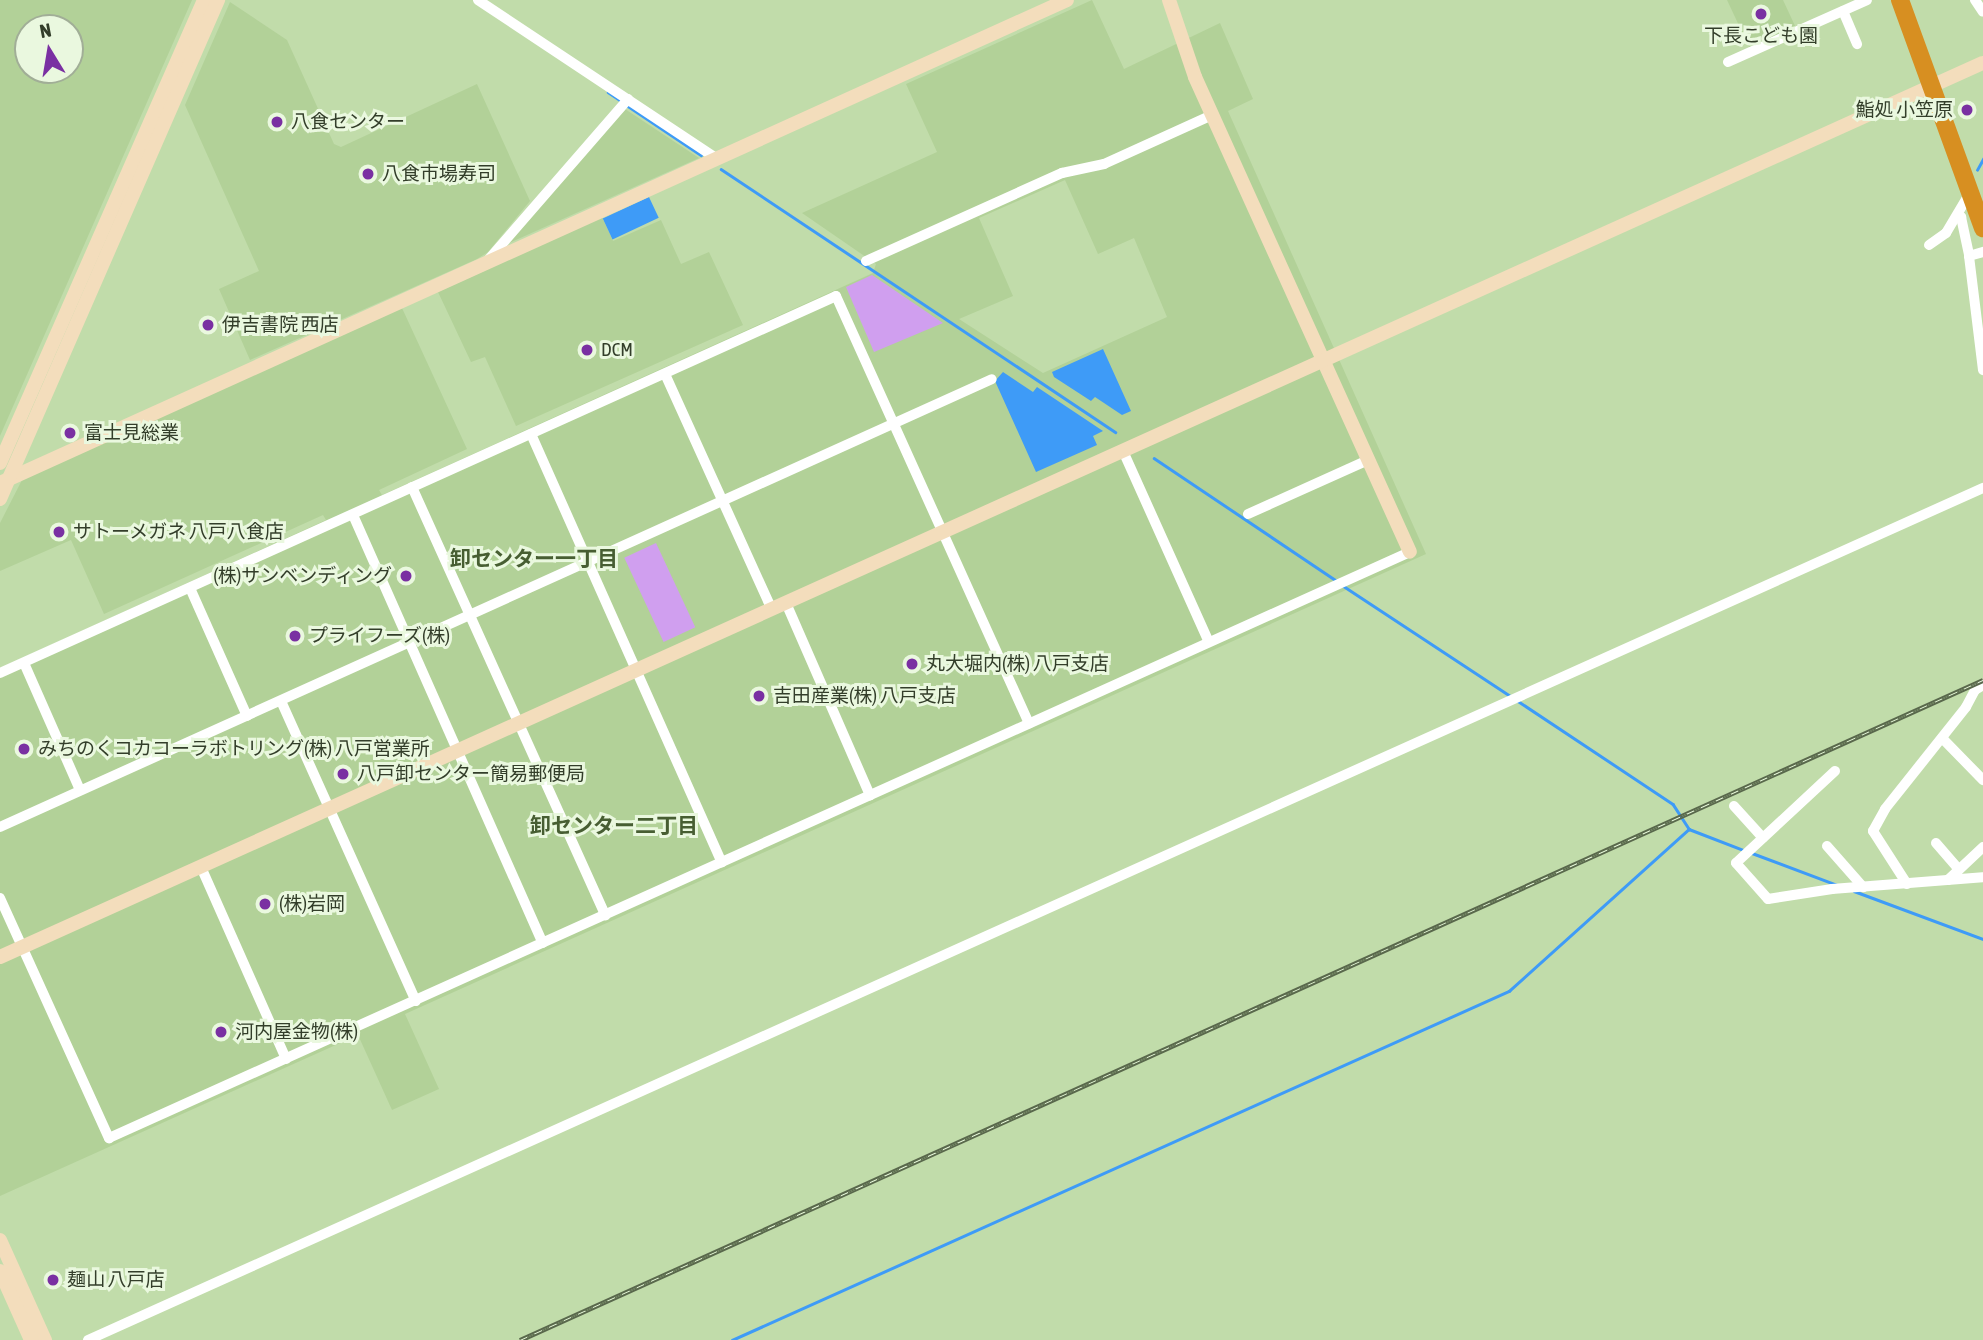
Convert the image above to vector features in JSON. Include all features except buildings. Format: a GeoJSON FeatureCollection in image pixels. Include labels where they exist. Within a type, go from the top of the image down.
{"type":"FeatureCollection","features":[{"type":"Feature","properties":{"kind":"highway"},"geometry":{"type":"LineString","coordinates":[[1900,0],[1934,86],[1982,223]]}},
{"type":"Feature","properties":{"kind":"street"},"geometry":{"type":"LineString","coordinates":[[0,463],[205,0]]}},
{"type":"Feature","properties":{"kind":"street"},"geometry":{"type":"LineString","coordinates":[[0,499],[5,480],[218,0]]}},
{"type":"Feature","properties":{"kind":"street"},"geometry":{"type":"LineString","coordinates":[[478,0],[716,158]]}},
{"type":"Feature","properties":{"kind":"street"},"geometry":{"type":"LineString","coordinates":[[5,480],[1067,0]]}},
{"type":"Feature","properties":{"kind":"street"},"geometry":{"type":"LineString","coordinates":[[0,898],[109,1138],[1410,552],[1212,115],[1181,42],[1169,0]]}},
{"type":"Feature","properties":{"kind":"street"},"geometry":{"type":"LineString","coordinates":[[1728,62],[1867,0]]}},
{"type":"Feature","properties":{"kind":"street"},"geometry":{"type":"LineString","coordinates":[[1975,0],[1983,12]]}},
{"type":"Feature","properties":{"kind":"street"},"geometry":{"type":"LineString","coordinates":[[1843,10],[1857,44]]}},
{"type":"Feature","properties":{"kind":"street"},"geometry":{"type":"LineString","coordinates":[[0,957],[1983,63]]}},
{"type":"Feature","properties":{"kind":"street"},"geometry":{"type":"LineString","coordinates":[[487,262],[628,99]]}},
{"type":"Feature","properties":{"kind":"street"},"geometry":{"type":"LineString","coordinates":[[866,261],[1062,173],[1104,164],[1212,115]]}},
{"type":"Feature","properties":{"kind":"street"},"geometry":{"type":"LineString","coordinates":[[1929,245],[1946,233],[1971,191]]}},
{"type":"Feature","properties":{"kind":"street"},"geometry":{"type":"LineString","coordinates":[[1958,215],[1961,217],[1969,256],[1983,370]]}},
{"type":"Feature","properties":{"kind":"street"},"geometry":{"type":"LineString","coordinates":[[1969,256],[1983,251]]}},
{"type":"Feature","properties":{"kind":"street"},"geometry":{"type":"LineString","coordinates":[[0,673],[836,296],[1029,723]]}},
{"type":"Feature","properties":{"kind":"street"},"geometry":{"type":"LineString","coordinates":[[665,374],[772,610]]}},
{"type":"Feature","properties":{"kind":"street"},"geometry":{"type":"LineString","coordinates":[[0,827],[992,379]]}},
{"type":"Feature","properties":{"kind":"street"},"geometry":{"type":"LineString","coordinates":[[531,435],[722,862]]}},
{"type":"Feature","properties":{"kind":"street"},"geometry":{"type":"LineString","coordinates":[[1123,451],[1209,642]]}},
{"type":"Feature","properties":{"kind":"street"},"geometry":{"type":"LineString","coordinates":[[1248,513],[1368,460]]}},
{"type":"Feature","properties":{"kind":"street"},"geometry":{"type":"LineString","coordinates":[[412,487],[605,915]]}},
{"type":"Feature","properties":{"kind":"street"},"geometry":{"type":"LineString","coordinates":[[88,1340],[1983,488]]}},
{"type":"Feature","properties":{"kind":"street"},"geometry":{"type":"LineString","coordinates":[[353,515],[543,943]]}},
{"type":"Feature","properties":{"kind":"street"},"geometry":{"type":"LineString","coordinates":[[190,588],[247,716]]}},
{"type":"Feature","properties":{"kind":"street"},"geometry":{"type":"LineString","coordinates":[[786,603],[870,795]]}},
{"type":"Feature","properties":{"kind":"street"},"geometry":{"type":"LineString","coordinates":[[24,663],[80,790]]}},
{"type":"Feature","properties":{"kind":"street"},"geometry":{"type":"LineString","coordinates":[[1908,884],[1873,831],[1885,809],[1966,707],[1975,690],[1983,685]]}},
{"type":"Feature","properties":{"kind":"street"},"geometry":{"type":"LineString","coordinates":[[281,701],[416,1001]]}},
{"type":"Feature","properties":{"kind":"street"},"geometry":{"type":"LineString","coordinates":[[1942,738],[1983,780]]}},
{"type":"Feature","properties":{"kind":"street"},"geometry":{"type":"LineString","coordinates":[[1835,771],[1735,863],[1768,899],[1863,887],[1983,877]]}},
{"type":"Feature","properties":{"kind":"street"},"geometry":{"type":"LineString","coordinates":[[1734,806],[1762,838]]}},
{"type":"Feature","properties":{"kind":"street"},"geometry":{"type":"LineString","coordinates":[[1936,843],[1959,869]]}},
{"type":"Feature","properties":{"kind":"street"},"geometry":{"type":"LineString","coordinates":[[1827,846],[1863,887]]}},
{"type":"Feature","properties":{"kind":"street"},"geometry":{"type":"LineString","coordinates":[[1947,880],[1983,847]]}},
{"type":"Feature","properties":{"kind":"street"},"geometry":{"type":"LineString","coordinates":[[201,867],[286,1059]]}},
{"type":"Feature","properties":{"kind":"street"},"geometry":{"type":"LineString","coordinates":[[0,1240],[45,1340]]}},
{"type":"Feature","properties":{"kind":"street"},"geometry":{"type":"LineString","coordinates":[[0,1271],[31,1340]]}},
{"type":"Feature","properties":{"kind":"shaded area"},"geometry":{"type":"Polygon","coordinates":[[[0,0],[192,0],[0,436],[0,0]]]}},
{"type":"Feature","properties":{"kind":"shaded area"},"geometry":{"type":"Polygon","coordinates":[[[1092,0],[1124,69],[1220,23],[1253,99],[1228,111],[1426,554],[405,1014],[439,1089],[392,1110],[358,1035],[0,1196],[0,668],[326,520],[323,515],[104,614],[71,540],[0,571],[0,523],[22,480],[402,308],[467,449],[379,490],[382,495],[873,273],[876,264],[802,213],[937,152],[906,84],[1092,0]],[[1065,180],[979,218],[1013,296],[959,319],[1043,373],[1167,317],[1134,238],[1098,254],[1065,180]]]}},
{"type":"Feature","properties":{"kind":"shaded area","name":"下長こども園"},"geometry":{"type":"Polygon","coordinates":[[[1727,0],[1783,0],[1796,28],[1750,49],[1727,0]]]}},
{"type":"Feature","properties":{"kind":"shaded area","name":"八食センター"},"geometry":{"type":"Polygon","coordinates":[[[230,2],[287,40],[334,144],[341,147],[477,84],[530,201],[488,252],[477,259],[250,360],[219,289],[259,271],[185,105],[230,2]]]}},
{"type":"Feature","properties":{"kind":"shaded area"},"geometry":{"type":"Polygon","coordinates":[[[625,109],[699,158],[507,244],[625,109]]]}},
{"type":"Feature","properties":{"kind":"shaded area"},"geometry":{"type":"Polygon","coordinates":[[[602,217],[613,241],[661,220],[681,264],[709,252],[743,325],[516,426],[485,357],[471,362],[438,292],[602,217]]]}},
{"type":"Feature","properties":{"kind":"shaded area"},"geometry":{"type":"Polygon","coordinates":[[[872,275],[943,323],[874,352],[846,287],[872,275]]]}},
{"type":"Feature","properties":{"kind":"shaded area"},"geometry":{"type":"Polygon","coordinates":[[[656,543],[695,627],[664,642],[624,558],[656,543]]]}},
{"type":"Feature","properties":{"kind":"water"},"geometry":{"type":"Polygon","coordinates":[[[649,197],[659,218],[612,239],[603,219],[649,197]]]}},
{"type":"Feature","properties":{"kind":"water"},"geometry":{"type":"Polygon","coordinates":[[[1103,349],[1131,411],[1122,415],[1095,397],[1091,401],[1054,377],[1052,372],[1103,349]]]}},
{"type":"Feature","properties":{"kind":"water"},"geometry":{"type":"Polygon","coordinates":[[[1003,372],[1033,392],[1037,387],[1103,431],[1093,436],[1097,445],[1036,472],[995,381],[1003,372]]]}},
{"type":"Feature","properties":{"kind":"waterway"},"geometry":{"type":"LineString","coordinates":[[608,92],[623,102]]}},
{"type":"Feature","properties":{"kind":"waterway"},"geometry":{"type":"LineString","coordinates":[[628,106],[701,155]]}},
{"type":"Feature","properties":{"kind":"waterway"},"geometry":{"type":"LineString","coordinates":[[1977,170],[1983,159]]}},
{"type":"Feature","properties":{"kind":"waterway"},"geometry":{"type":"LineString","coordinates":[[721,169],[1115,432]]}},
{"type":"Feature","properties":{"kind":"waterway"},"geometry":{"type":"LineString","coordinates":[[1154,458],[1337,581]]}},
{"type":"Feature","properties":{"kind":"waterway"},"geometry":{"type":"LineString","coordinates":[[1342,585],[1512,697]]}},
{"type":"Feature","properties":{"kind":"waterway"},"geometry":{"type":"LineString","coordinates":[[1518,701],[1673,804],[1689,829],[1746,851]]}},
{"type":"Feature","properties":{"kind":"waterway"},"geometry":{"type":"LineString","coordinates":[[732,1340],[1509,991],[1689,829]]}},
{"type":"Feature","properties":{"kind":"waterway"},"geometry":{"type":"LineString","coordinates":[[1752,853],[1837,885]]}},
{"type":"Feature","properties":{"kind":"waterway"},"geometry":{"type":"LineString","coordinates":[[1854,891],[1983,939]]}},
{"type":"Feature","properties":{"kind":"railway"},"geometry":{"type":"LineString","coordinates":[[520,1340],[1983,680]]}},
{"type":"Feature","properties":{"kind":"place","name":"下長こども園"},"geometry":{"type":"Point","coordinates":[1761,14]}},
{"type":"Feature","properties":{"kind":"place","name":"鮨処 小笠原"},"geometry":{"type":"Point","coordinates":[1967,110]}},
{"type":"Feature","properties":{"kind":"place","name":"八食センター"},"geometry":{"type":"Point","coordinates":[277,122]}},
{"type":"Feature","properties":{"kind":"place","name":"八食市場寿司"},"geometry":{"type":"Point","coordinates":[368,174]}},
{"type":"Feature","properties":{"kind":"place","name":"伊吉書院 西店"},"geometry":{"type":"Point","coordinates":[208,325]}},
{"type":"Feature","properties":{"kind":"place","name":"DCM"},"geometry":{"type":"Point","coordinates":[587,350]}},
{"type":"Feature","properties":{"kind":"place","name":"富士見総業"},"geometry":{"type":"Point","coordinates":[70,433]}},
{"type":"Feature","properties":{"kind":"place","name":"サトーメガネ 八戸八食店"},"geometry":{"type":"Point","coordinates":[59,532]}},
{"type":"Feature","properties":{"kind":"place","name":"(株)サンベンディング"},"geometry":{"type":"Point","coordinates":[406,576]}},
{"type":"Feature","properties":{"kind":"place","name":"プライフーズ(株)"},"geometry":{"type":"Point","coordinates":[295,636]}},
{"type":"Feature","properties":{"kind":"place","name":"丸大堀内(株) 八戸支店"},"geometry":{"type":"Point","coordinates":[912,664]}},
{"type":"Feature","properties":{"kind":"place","name":"吉田産業(株) 八戸支店"},"geometry":{"type":"Point","coordinates":[759,696]}},
{"type":"Feature","properties":{"kind":"place","name":"みちのくコカコーラボトリング(株) 八戸営業所"},"geometry":{"type":"Point","coordinates":[24,749]}},
{"type":"Feature","properties":{"kind":"place","name":"八戸卸センター簡易郵便局"},"geometry":{"type":"Point","coordinates":[343,774]}},
{"type":"Feature","properties":{"kind":"place","name":"(株)岩岡"},"geometry":{"type":"Point","coordinates":[265,904]}},
{"type":"Feature","properties":{"kind":"place","name":"河内屋金物(株)"},"geometry":{"type":"Point","coordinates":[221,1032]}},
{"type":"Feature","properties":{"kind":"place","name":"麺山 八戸店"},"geometry":{"type":"Point","coordinates":[53,1280]}},
{"type":"Feature","properties":{"kind":"district","name":"卸センター一丁目"},"geometry":{"type":"Point","coordinates":[534,558]}},
{"type":"Feature","properties":{"kind":"district","name":"卸センター二丁目"},"geometry":{"type":"Point","coordinates":[614,825]}}]}
